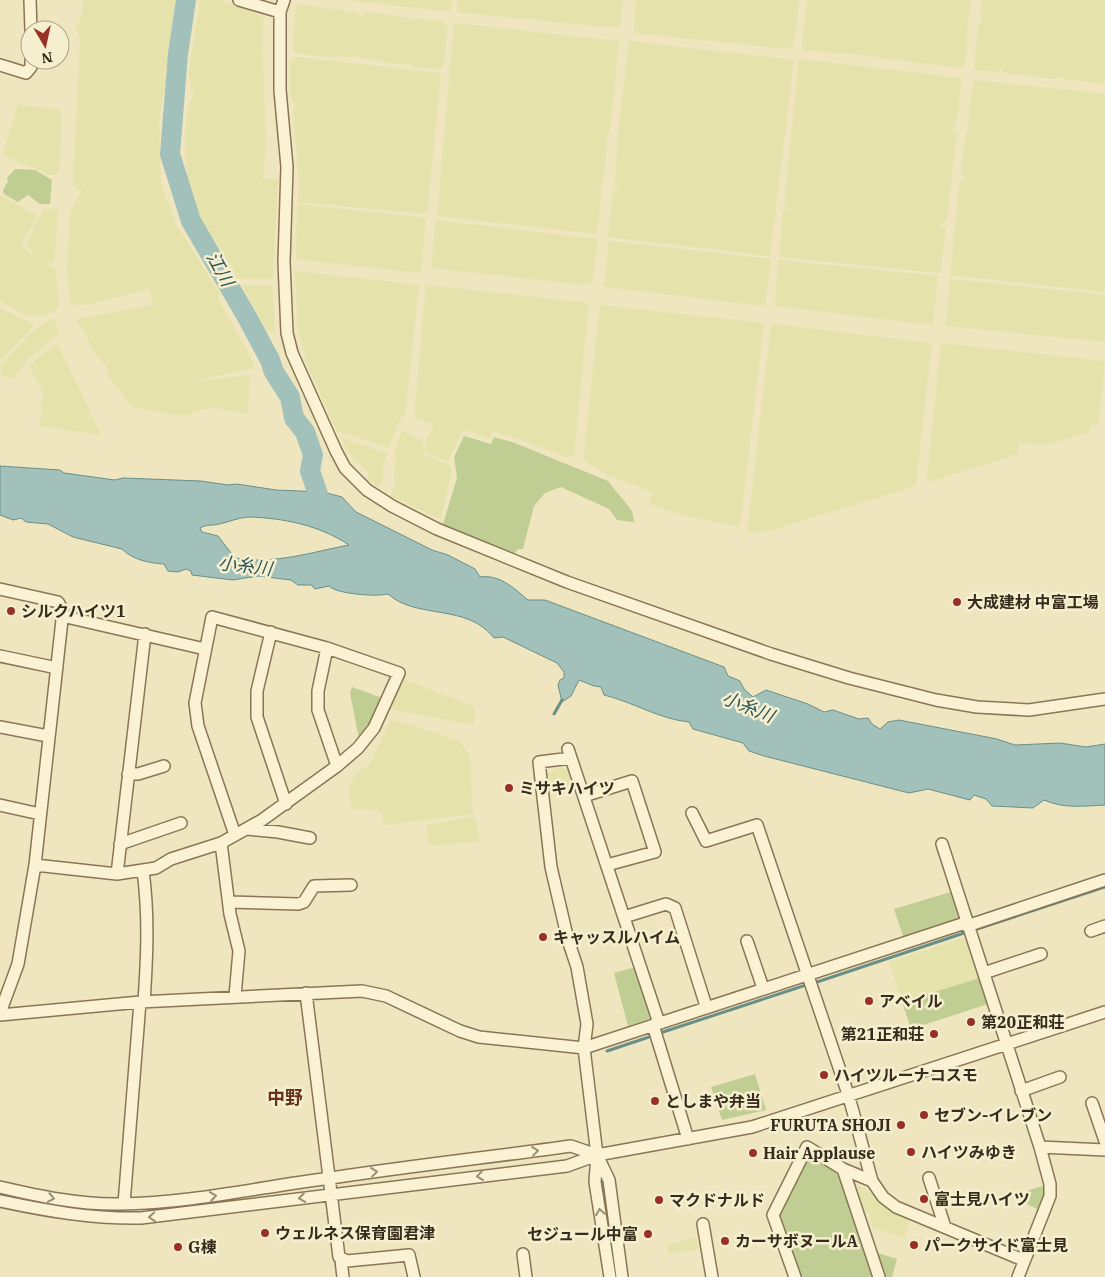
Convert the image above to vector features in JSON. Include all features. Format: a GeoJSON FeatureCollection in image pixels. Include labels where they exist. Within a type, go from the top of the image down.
{"type":"FeatureCollection","features":[{"type":"Feature","properties":{"kind":"street"},"geometry":{"type":"LineString","coordinates":[[30,0],[30,20]]}},
{"type":"Feature","properties":{"kind":"street"},"geometry":{"type":"LineString","coordinates":[[238,0],[280,12]]}},
{"type":"Feature","properties":{"kind":"street"},"geometry":{"type":"LineString","coordinates":[[284,0],[280,12],[280,90],[287,167],[284,262],[286,333],[292,353],[336,451],[345,468],[367,490],[437,529],[558,578],[771,654],[849,678],[936,700],[976,706],[1029,710],[1105,699]]}},
{"type":"Feature","properties":{"kind":"street"},"geometry":{"type":"LineString","coordinates":[[0,65],[26,72],[28,70]]}},
{"type":"Feature","properties":{"kind":"street"},"geometry":{"type":"LineString","coordinates":[[0,589],[58,602],[63,611],[34,865],[18,964],[0,1014],[234,996],[306,992],[362,992],[386,996],[460,1031],[478,1037],[584,1048],[706,1006],[962,924],[967,926],[1105,880]]}},
{"type":"Feature","properties":{"kind":"street"},"geometry":{"type":"LineString","coordinates":[[62,616],[205,649]]}},
{"type":"Feature","properties":{"kind":"street"},"geometry":{"type":"LineString","coordinates":[[34,865],[117,874],[143,871],[156,868],[171,859],[221,843],[246,829],[286,804],[358,748],[374,728],[399,673],[327,648],[212,617],[195,703],[198,726],[235,835]]}},
{"type":"Feature","properties":{"kind":"street"},"geometry":{"type":"LineString","coordinates":[[271,632],[255,704],[257,717],[286,804]]}},
{"type":"Feature","properties":{"kind":"street"},"geometry":{"type":"LineString","coordinates":[[117,874],[145,634]]}},
{"type":"Feature","properties":{"kind":"street"},"geometry":{"type":"LineString","coordinates":[[327,648],[318,691],[318,710],[337,766]]}},
{"type":"Feature","properties":{"kind":"street"},"geometry":{"type":"LineString","coordinates":[[0,656],[57,668]]}},
{"type":"Feature","properties":{"kind":"street"},"geometry":{"type":"LineString","coordinates":[[0,727],[48,736]]}},
{"type":"Feature","properties":{"kind":"street"},"geometry":{"type":"LineString","coordinates":[[610,1277],[595,1182],[597,1156],[584,1048],[587,1024],[578,967],[568,940],[551,867],[540,762],[569,754],[624,917],[688,1139]]}},
{"type":"Feature","properties":{"kind":"street"},"geometry":{"type":"LineString","coordinates":[[128,774],[138,774],[164,766]]}},
{"type":"Feature","properties":{"kind":"street"},"geometry":{"type":"LineString","coordinates":[[584,796],[632,781],[655,852],[607,865]]}},
{"type":"Feature","properties":{"kind":"street"},"geometry":{"type":"LineString","coordinates":[[0,805],[40,814]]}},
{"type":"Feature","properties":{"kind":"street"},"geometry":{"type":"LineString","coordinates":[[692,813],[706,841],[757,825],[849,1097],[872,1181],[883,1197],[896,1208],[1024,1260]]}},
{"type":"Feature","properties":{"kind":"street"},"geometry":{"type":"LineString","coordinates":[[120,844],[181,824]]}},
{"type":"Feature","properties":{"kind":"street"},"geometry":{"type":"LineString","coordinates":[[246,829],[310,838]]}},
{"type":"Feature","properties":{"kind":"street"},"geometry":{"type":"LineString","coordinates":[[221,843],[228,902],[239,950],[234,996]]}},
{"type":"Feature","properties":{"kind":"street"},"geometry":{"type":"LineString","coordinates":[[942,844],[1040,1147],[1050,1184],[1050,1196],[1018,1277]]}},
{"type":"Feature","properties":{"kind":"street"},"geometry":{"type":"LineString","coordinates":[[124,1204],[148,946],[147,904],[143,871]]}},
{"type":"Feature","properties":{"kind":"street"},"geometry":{"type":"LineString","coordinates":[[228,902],[298,904],[304,902],[314,886],[351,885]]}},
{"type":"Feature","properties":{"kind":"street"},"geometry":{"type":"LineString","coordinates":[[624,917],[666,904],[675,908],[706,1006]]}},
{"type":"Feature","properties":{"kind":"street"},"geometry":{"type":"LineString","coordinates":[[1091,931],[1105,926]]}},
{"type":"Feature","properties":{"kind":"street"},"geometry":{"type":"LineString","coordinates":[[747,941],[763,988]]}},
{"type":"Feature","properties":{"kind":"street"},"geometry":{"type":"LineString","coordinates":[[984,973],[1041,954]]}},
{"type":"Feature","properties":{"kind":"street"},"geometry":{"type":"LineString","coordinates":[[306,992],[339,1257],[344,1277]]}},
{"type":"Feature","properties":{"kind":"street"},"geometry":{"type":"LineString","coordinates":[[0,1201],[94,1218],[141,1218],[567,1166],[597,1156],[752,1127],[849,1097],[1105,1012]]}},
{"type":"Feature","properties":{"kind":"street"},"geometry":{"type":"LineString","coordinates":[[1021,1091],[1060,1077]]}},
{"type":"Feature","properties":{"kind":"street"},"geometry":{"type":"LineString","coordinates":[[1092,1103],[1105,1141]]}},
{"type":"Feature","properties":{"kind":"street"},"geometry":{"type":"LineString","coordinates":[[0,1187],[59,1200],[124,1204],[187,1200],[329,1178],[571,1146],[597,1156],[609,1180],[622,1277]]}},
{"type":"Feature","properties":{"kind":"street"},"geometry":{"type":"LineString","coordinates":[[795,1277],[773,1215],[807,1147],[843,1168],[872,1181]]}},
{"type":"Feature","properties":{"kind":"street"},"geometry":{"type":"LineString","coordinates":[[1040,1147],[1105,1150]]}},
{"type":"Feature","properties":{"kind":"street"},"geometry":{"type":"LineString","coordinates":[[843,1168],[879,1277]]}},
{"type":"Feature","properties":{"kind":"street"},"geometry":{"type":"LineString","coordinates":[[929,1178],[945,1227]]}},
{"type":"Feature","properties":{"kind":"street"},"geometry":{"type":"LineString","coordinates":[[703,1224],[712,1277]]}},
{"type":"Feature","properties":{"kind":"street"},"geometry":{"type":"LineString","coordinates":[[523,1254],[526,1277]]}},
{"type":"Feature","properties":{"kind":"street"},"geometry":{"type":"LineString","coordinates":[[341,1260],[409,1255],[414,1277]]}},
{"type":"Feature","properties":{"kind":"shaded area"},"geometry":{"type":"Polygon","coordinates":[[[84,0],[176,0],[168,69],[165,72],[166,81],[159,119],[161,184],[175,222],[219,293],[219,301],[255,368],[183,383],[250,375],[248,414],[215,408],[186,415],[176,415],[132,407],[107,374],[108,369],[92,349],[76,319],[153,305],[149,289],[91,304],[71,305],[67,272],[70,212],[82,190],[77,190],[73,185],[80,40],[75,24],[80,23],[84,0]]]}},
{"type":"Feature","properties":{"kind":"shaded area"},"geometry":{"type":"Polygon","coordinates":[[[200,0],[218,0],[248,9],[264,18],[262,32],[266,145],[263,179],[278,179],[273,279],[237,279],[222,250],[204,226],[187,182],[185,132],[189,104],[195,91],[191,89],[189,71],[200,0]]]}},
{"type":"Feature","properties":{"kind":"shaded area"},"geometry":{"type":"Polygon","coordinates":[[[343,0],[452,0],[451,10],[445,11],[343,0]]]}},
{"type":"Feature","properties":{"kind":"shaded area"},"geometry":{"type":"Polygon","coordinates":[[[458,0],[623,0],[620,26],[616,28],[457,12],[458,0]]]}},
{"type":"Feature","properties":{"kind":"shaded area"},"geometry":{"type":"Polygon","coordinates":[[[636,0],[799,0],[794,45],[788,49],[634,33],[636,0]]]}},
{"type":"Feature","properties":{"kind":"shaded area"},"geometry":{"type":"Polygon","coordinates":[[[807,0],[971,0],[967,23],[965,65],[960,68],[853,54],[804,51],[802,47],[807,0]]]}},
{"type":"Feature","properties":{"kind":"shaded area"},"geometry":{"type":"Polygon","coordinates":[[[982,0],[1105,0],[1105,84],[1063,79],[1058,76],[1054,79],[1004,73],[1001,68],[1000,72],[976,70],[974,66],[978,26],[982,22],[980,14],[982,0]]]}},
{"type":"Feature","properties":{"kind":"shaded area"},"geometry":{"type":"Polygon","coordinates":[[[296,4],[328,8],[328,11],[333,8],[347,13],[353,11],[363,17],[366,12],[411,18],[413,21],[415,18],[443,22],[448,27],[443,66],[441,69],[412,67],[409,61],[403,65],[358,57],[344,57],[341,54],[337,58],[295,53],[293,49],[296,4]]]}},
{"type":"Feature","properties":{"kind":"shaded area"},"geometry":{"type":"Polygon","coordinates":[[[454,23],[619,41],[610,132],[605,140],[607,146],[603,180],[599,188],[602,189],[598,228],[595,234],[437,216],[454,23]]]}},
{"type":"Feature","properties":{"kind":"shaded area"},"geometry":{"type":"Polygon","coordinates":[[[629,41],[794,60],[770,256],[608,237],[613,190],[619,190],[615,183],[617,141],[629,41]]]}},
{"type":"Feature","properties":{"kind":"shaded area"},"geometry":{"type":"Polygon","coordinates":[[[297,57],[441,73],[427,214],[298,202],[299,181],[293,110],[295,105],[290,96],[290,60],[297,57]]]}},
{"type":"Feature","properties":{"kind":"shaded area"},"geometry":{"type":"Polygon","coordinates":[[[799,59],[962,78],[956,123],[952,131],[957,132],[947,219],[939,227],[946,228],[940,273],[779,257],[783,210],[791,210],[784,205],[799,59]]]}},
{"type":"Feature","properties":{"kind":"shaded area"},"geometry":{"type":"Polygon","coordinates":[[[976,80],[1105,94],[1105,292],[950,275],[959,184],[960,181],[965,180],[961,173],[966,131],[970,131],[968,123],[973,82],[976,80]]]}},
{"type":"Feature","properties":{"kind":"shaded area"},"geometry":{"type":"Polygon","coordinates":[[[18,105],[57,109],[62,116],[59,172],[56,174],[50,175],[2,155],[18,105]]]}},
{"type":"Feature","properties":{"kind":"shaded area"},"geometry":{"type":"Polygon","coordinates":[[[0,195],[38,216],[22,241],[23,247],[32,255],[34,254],[26,244],[44,208],[52,210],[56,206],[58,211],[54,262],[46,264],[56,269],[59,306],[55,311],[44,316],[28,316],[0,301],[0,195]]]}},
{"type":"Feature","properties":{"kind":"shaded area"},"geometry":{"type":"Polygon","coordinates":[[[297,204],[426,218],[421,270],[417,273],[296,259],[297,204]]]}},
{"type":"Feature","properties":{"kind":"shaded area"},"geometry":{"type":"Polygon","coordinates":[[[436,220],[598,239],[592,283],[584,285],[431,268],[436,220]]]}},
{"type":"Feature","properties":{"kind":"shaded area"},"geometry":{"type":"Polygon","coordinates":[[[609,241],[771,259],[765,306],[604,287],[609,241]]]}},
{"type":"Feature","properties":{"kind":"shaded area"},"geometry":{"type":"Polygon","coordinates":[[[778,260],[938,276],[933,325],[775,306],[778,260]]]}},
{"type":"Feature","properties":{"kind":"shaded area"},"geometry":{"type":"Polygon","coordinates":[[[295,271],[419,285],[405,415],[401,418],[388,448],[336,430],[307,364],[298,331],[295,271]]]}},
{"type":"Feature","properties":{"kind":"shaded area"},"geometry":{"type":"Polygon","coordinates":[[[950,279],[1105,295],[1105,342],[946,326],[950,279]]]}},
{"type":"Feature","properties":{"kind":"shaded area"},"geometry":{"type":"Polygon","coordinates":[[[242,285],[272,285],[275,332],[266,330],[242,285]]]}},
{"type":"Feature","properties":{"kind":"shaded area"},"geometry":{"type":"Polygon","coordinates":[[[426,285],[589,303],[574,455],[568,458],[516,438],[493,432],[489,439],[463,429],[448,461],[426,453],[425,441],[433,428],[431,423],[414,418],[426,285]]]}},
{"type":"Feature","properties":{"kind":"shaded area"},"geometry":{"type":"Polygon","coordinates":[[[600,305],[764,323],[740,527],[685,516],[649,504],[652,492],[606,474],[583,460],[600,305]]]}},
{"type":"Feature","properties":{"kind":"shaded area"},"geometry":{"type":"Polygon","coordinates":[[[0,308],[35,325],[0,361],[0,308]]]}},
{"type":"Feature","properties":{"kind":"shaded area"},"geometry":{"type":"Polygon","coordinates":[[[50,319],[55,319],[59,333],[28,359],[13,379],[1,376],[1,366],[29,334],[50,319]]]}},
{"type":"Feature","properties":{"kind":"shaded area"},"geometry":{"type":"Polygon","coordinates":[[[771,324],[932,343],[916,482],[910,488],[772,530],[747,534],[771,324]]]}},
{"type":"Feature","properties":{"kind":"shaded area"},"geometry":{"type":"Polygon","coordinates":[[[941,343],[1105,361],[1098,426],[1091,426],[1090,432],[1046,445],[1019,443],[1018,454],[929,482],[927,477],[941,343]]]}},
{"type":"Feature","properties":{"kind":"shaded area"},"geometry":{"type":"Polygon","coordinates":[[[53,345],[58,345],[101,435],[40,426],[43,393],[29,366],[53,345]]]}},
{"type":"Feature","properties":{"kind":"shaded area"},"geometry":{"type":"Polygon","coordinates":[[[402,430],[423,441],[424,455],[449,464],[452,469],[441,519],[390,496],[396,485],[394,479],[396,457],[394,454],[402,430]]]}},
{"type":"Feature","properties":{"kind":"shaded area"},"geometry":{"type":"Polygon","coordinates":[[[341,438],[387,453],[382,473],[383,481],[378,486],[367,480],[369,473],[349,454],[341,438]]]}},
{"type":"Feature","properties":{"kind":"shaded area"},"geometry":{"type":"Polygon","coordinates":[[[403,679],[475,707],[474,725],[390,709],[403,679]]]}},
{"type":"Feature","properties":{"kind":"shaded area"},"geometry":{"type":"Polygon","coordinates":[[[390,720],[416,726],[461,742],[470,757],[473,814],[385,825],[380,810],[352,809],[349,799],[349,788],[356,772],[369,765],[390,720]]]}},
{"type":"Feature","properties":{"kind":"shaded area"},"geometry":{"type":"Polygon","coordinates":[[[560,767],[568,769],[576,787],[550,796],[546,776],[551,771],[560,767]]]}},
{"type":"Feature","properties":{"kind":"shaded area"},"geometry":{"type":"Polygon","coordinates":[[[472,817],[476,819],[478,842],[431,846],[428,843],[428,824],[472,817]]]}},
{"type":"Feature","properties":{"kind":"shaded area"},"geometry":{"type":"Polygon","coordinates":[[[963,938],[968,941],[980,978],[902,1002],[889,962],[963,938]]]}},
{"type":"Feature","properties":{"kind":"shaded area"},"geometry":{"type":"Polygon","coordinates":[[[854,1182],[911,1219],[905,1238],[872,1227],[869,1212],[862,1213],[854,1182]]]}},
{"type":"Feature","properties":{"kind":"shaded area"},"geometry":{"type":"Polygon","coordinates":[[[696,1237],[698,1249],[669,1254],[667,1245],[696,1237]]]}},
{"type":"Feature","properties":{"kind":"green space"},"geometry":{"type":"Polygon","coordinates":[[[15,169],[35,170],[52,180],[50,204],[40,204],[28,195],[18,202],[4,194],[3,190],[8,181],[7,178],[15,169]]]}},
{"type":"Feature","properties":{"kind":"green space"},"geometry":{"type":"Polygon","coordinates":[[[464,436],[491,444],[494,437],[515,443],[608,481],[632,511],[634,522],[617,520],[609,509],[561,487],[545,493],[534,506],[523,549],[518,549],[514,554],[447,529],[443,524],[457,478],[454,457],[464,436]]]}},
{"type":"Feature","properties":{"kind":"green space"},"geometry":{"type":"Polygon","coordinates":[[[352,687],[382,698],[371,726],[359,739],[350,693],[352,687]]]}},
{"type":"Feature","properties":{"kind":"green space"},"geometry":{"type":"Polygon","coordinates":[[[954,891],[961,918],[903,936],[894,909],[954,891]]]}},
{"type":"Feature","properties":{"kind":"green space"},"geometry":{"type":"Polygon","coordinates":[[[636,967],[650,1015],[649,1019],[628,1026],[614,973],[636,967]]]}},
{"type":"Feature","properties":{"kind":"green space"},"geometry":{"type":"Polygon","coordinates":[[[980,978],[988,1004],[911,1029],[902,1002],[980,978]]]}},
{"type":"Feature","properties":{"kind":"green space"},"geometry":{"type":"Polygon","coordinates":[[[755,1074],[766,1110],[722,1120],[711,1087],[755,1074]]]}},
{"type":"Feature","properties":{"kind":"green space"},"geometry":{"type":"Polygon","coordinates":[[[813,1157],[835,1171],[839,1177],[873,1277],[799,1277],[780,1214],[808,1159],[813,1157]]]}},
{"type":"Feature","properties":{"kind":"green space"},"geometry":{"type":"Polygon","coordinates":[[[1045,1185],[1046,1195],[1041,1211],[1011,1196],[1045,1185]]]}},
{"type":"Feature","properties":{"kind":"green space"},"geometry":{"type":"Polygon","coordinates":[[[875,1252],[897,1259],[892,1277],[883,1277],[875,1252]]]}},
{"type":"Feature","properties":{"kind":"water","name":"小糸川"},"geometry":{"type":"Polygon","coordinates":[[[0,466],[60,470],[64,473],[115,480],[123,478],[201,481],[276,490],[323,492],[342,497],[356,512],[475,569],[480,577],[494,578],[506,583],[528,600],[545,600],[724,667],[728,676],[740,681],[744,689],[753,697],[766,690],[808,704],[824,712],[833,710],[859,719],[868,718],[872,724],[880,729],[888,722],[899,720],[997,739],[1015,745],[1060,743],[1086,747],[1105,744],[1105,805],[1067,806],[1044,800],[1033,808],[992,806],[986,799],[974,795],[970,800],[928,789],[909,793],[764,756],[749,751],[743,743],[693,729],[689,722],[667,718],[604,695],[601,687],[579,680],[571,696],[562,702],[558,685],[560,680],[564,678],[564,672],[557,663],[503,637],[494,638],[483,627],[470,620],[413,607],[400,602],[388,594],[357,594],[333,589],[329,586],[315,589],[311,585],[298,585],[291,580],[258,576],[233,580],[192,575],[191,571],[186,569],[178,572],[168,571],[164,564],[142,560],[131,556],[122,549],[73,537],[48,524],[26,522],[21,518],[13,520],[0,515],[0,466]],[[248,517],[200,528],[202,532],[218,536],[235,558],[249,560],[292,557],[349,545],[325,532],[300,524],[248,517]]]}},
{"type":"Feature","properties":{"kind":"waterway","name":"江川"},"geometry":{"type":"LineString","coordinates":[[186,0],[178,54],[170,154],[191,221],[247,317],[270,360],[274,372],[290,397],[294,418],[305,432],[313,455],[310,471],[321,503],[331,514]]}},
{"type":"Feature","properties":{"kind":"waterway"},"geometry":{"type":"LineString","coordinates":[[554,714],[562,700]]}},
{"type":"Feature","properties":{"kind":"waterway"},"geometry":{"type":"LineString","coordinates":[[977,929],[1105,887]]}},
{"type":"Feature","properties":{"kind":"waterway"},"geometry":{"type":"LineString","coordinates":[[817,982],[964,933]]}},
{"type":"Feature","properties":{"kind":"waterway"},"geometry":{"type":"LineString","coordinates":[[663,1032],[803,986]]}},
{"type":"Feature","properties":{"kind":"waterway"},"geometry":{"type":"LineString","coordinates":[[607,1051],[649,1037]]}},
{"type":"Feature","properties":{"kind":"place","name":"大成建材 中富工場"},"geometry":{"type":"Point","coordinates":[957,602]}},
{"type":"Feature","properties":{"kind":"place","name":"シルクハイツ1"},"geometry":{"type":"Point","coordinates":[11,611]}},
{"type":"Feature","properties":{"kind":"place","name":"ミサキハイツ"},"geometry":{"type":"Point","coordinates":[509,788]}},
{"type":"Feature","properties":{"kind":"place","name":"キャッスルハイム"},"geometry":{"type":"Point","coordinates":[543,937]}},
{"type":"Feature","properties":{"kind":"place","name":"アベイル"},"geometry":{"type":"Point","coordinates":[869,1001]}},
{"type":"Feature","properties":{"kind":"place","name":"第20正和荘"},"geometry":{"type":"Point","coordinates":[971,1022]}},
{"type":"Feature","properties":{"kind":"place","name":"第21正和荘"},"geometry":{"type":"Point","coordinates":[934,1034]}},
{"type":"Feature","properties":{"kind":"place","name":"ハイツルーナコスモ"},"geometry":{"type":"Point","coordinates":[824,1075]}},
{"type":"Feature","properties":{"kind":"place","name":"としまや弁当"},"geometry":{"type":"Point","coordinates":[655,1101]}},
{"type":"Feature","properties":{"kind":"place","name":"セブン-イレブン"},"geometry":{"type":"Point","coordinates":[924,1115]}},
{"type":"Feature","properties":{"kind":"place","name":"FURUTA SHOJI"},"geometry":{"type":"Point","coordinates":[901,1125]}},
{"type":"Feature","properties":{"kind":"place","name":"ハイツみゆき"},"geometry":{"type":"Point","coordinates":[911,1152]}},
{"type":"Feature","properties":{"kind":"place","name":"Hair Applause"},"geometry":{"type":"Point","coordinates":[753,1153]}},
{"type":"Feature","properties":{"kind":"place","name":"富士見ハイツ"},"geometry":{"type":"Point","coordinates":[924,1199]}},
{"type":"Feature","properties":{"kind":"place","name":"マクドナルド"},"geometry":{"type":"Point","coordinates":[659,1200]}},
{"type":"Feature","properties":{"kind":"place","name":"ウェルネス保育園君津"},"geometry":{"type":"Point","coordinates":[265,1233]}},
{"type":"Feature","properties":{"kind":"place","name":"セジュール中富"},"geometry":{"type":"Point","coordinates":[648,1234]}},
{"type":"Feature","properties":{"kind":"place","name":"カーサボヌールA"},"geometry":{"type":"Point","coordinates":[725,1241]}},
{"type":"Feature","properties":{"kind":"place","name":"パークサイド富士見"},"geometry":{"type":"Point","coordinates":[914,1245]}},
{"type":"Feature","properties":{"kind":"place","name":"G棟"},"geometry":{"type":"Point","coordinates":[178,1247]}},
{"type":"Feature","properties":{"kind":"district","name":"中野"},"geometry":{"type":"Point","coordinates":[285,1098]}}]}
